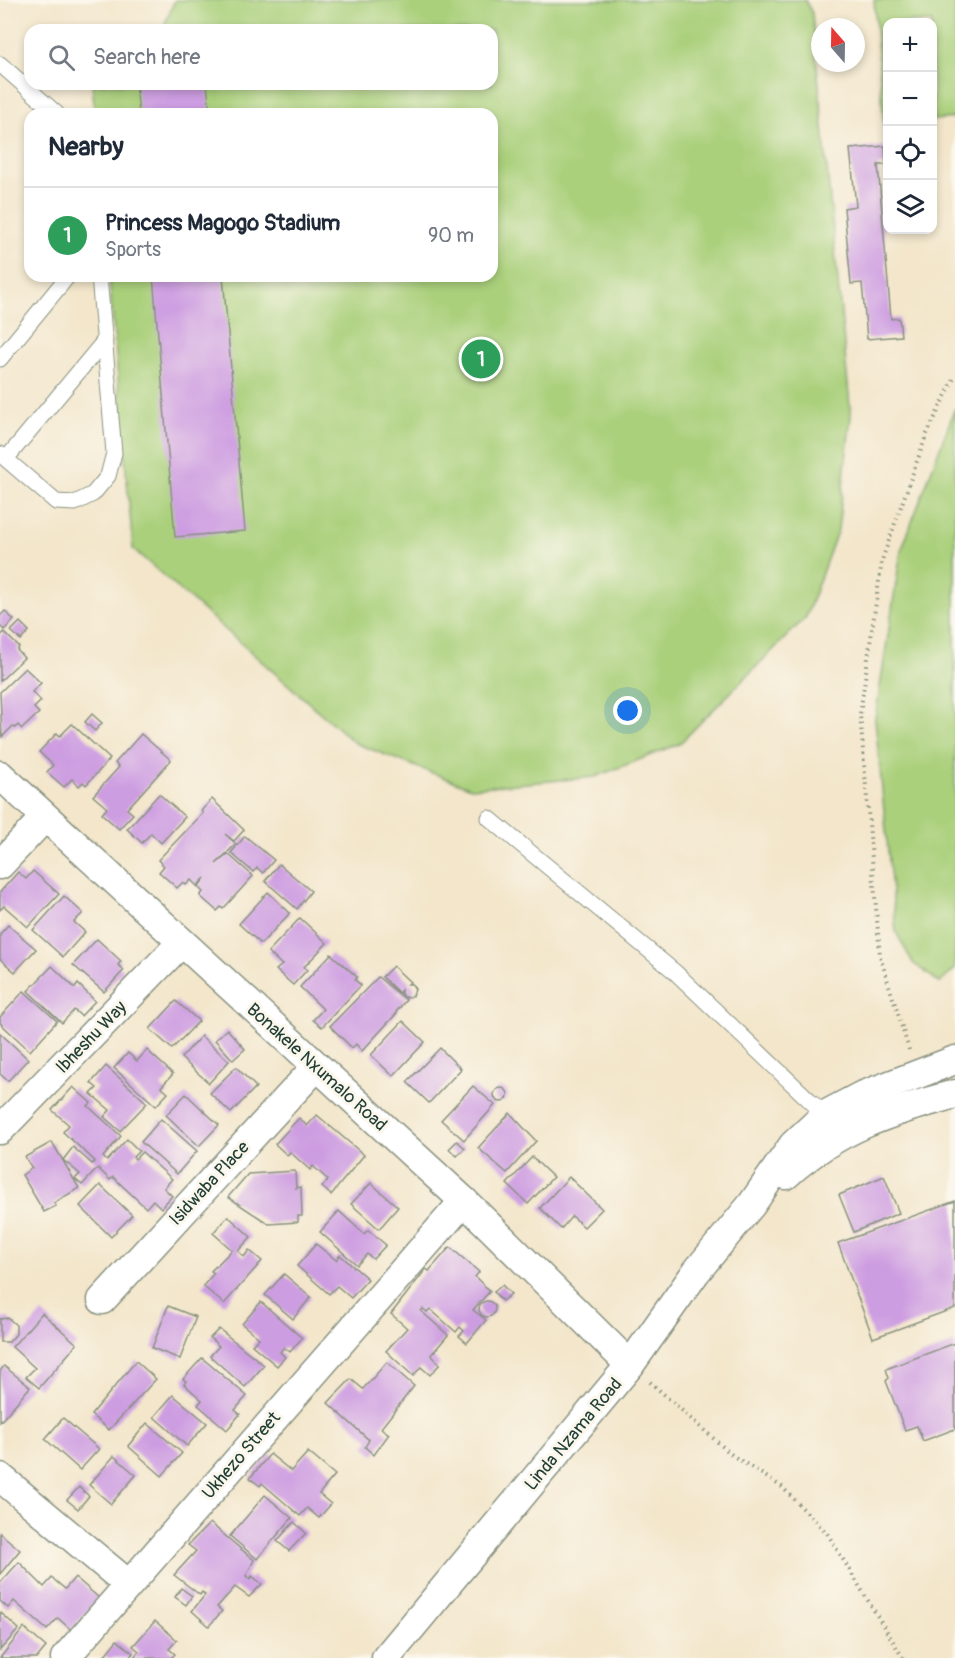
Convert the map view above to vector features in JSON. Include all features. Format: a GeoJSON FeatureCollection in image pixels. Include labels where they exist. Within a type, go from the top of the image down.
{"type":"FeatureCollection","features":[{"type":"Feature","properties":{"kind":"street","name":"Bonakele Nxumalo Road"},"geometry":{"type":"LineString","coordinates":[[0,775],[464,1201],[630,1365]]}},
{"type":"Feature","properties":{"kind":"street"},"geometry":{"type":"LineString","coordinates":[[0,865],[45,817]]}},
{"type":"Feature","properties":{"kind":"street","name":"Ibheshu Way"},"geometry":{"type":"LineString","coordinates":[[0,1130],[181,943]]}},
{"type":"Feature","properties":{"kind":"street","name":"Linda Nzama Road"},"geometry":{"type":"LineString","coordinates":[[386,1658],[630,1365],[696,1272],[752,1204],[793,1145],[825,1115],[861,1096],[955,1060]]}},
{"type":"Feature","properties":{"kind":"street","name":"Isidwaba Place"},"geometry":{"type":"LineString","coordinates":[[102,1300],[316,1066]]}},
{"type":"Feature","properties":{"kind":"street","name":"Linda Nzama Road"},"geometry":{"type":"LineString","coordinates":[[752,1204],[802,1160],[848,1130],[892,1112],[955,1094]]}},
{"type":"Feature","properties":{"kind":"street","name":"Ukhezo Street"},"geometry":{"type":"LineString","coordinates":[[65,1658],[464,1201]]}},
{"type":"Feature","properties":{"kind":"street"},"geometry":{"type":"LineString","coordinates":[[0,1477],[128,1584]]}},
{"type":"Feature","properties":{"kind":"lane"},"geometry":{"type":"LineString","coordinates":[[0,64],[24,85]]}},
{"type":"Feature","properties":{"kind":"lane"},"geometry":{"type":"LineString","coordinates":[[30,90],[50,108]]}},
{"type":"Feature","properties":{"kind":"lane"},"geometry":{"type":"LineString","coordinates":[[0,359],[63,282]]}},
{"type":"Feature","properties":{"kind":"lane"},"geometry":{"type":"LineString","coordinates":[[100,282],[105,340],[114,453],[108,476],[93,494],[75,503],[56,502],[3,457],[105,340]]}},
{"type":"Feature","properties":{"kind":"lane"},"geometry":{"type":"LineString","coordinates":[[489,818],[675,972],[825,1115]]}},
{"type":"Feature","properties":{"kind":"path"},"geometry":{"type":"LineString","coordinates":[[917,1073],[880,956],[860,714],[882,560],[926,436],[955,376]]}},
{"type":"Feature","properties":{"kind":"path"},"geometry":{"type":"LineString","coordinates":[[630,1365],[732,1455],[782,1487],[827,1533],[903,1658]]}},
{"type":"Feature","properties":{"kind":"green space"},"geometry":{"type":"Polygon","coordinates":[[[175,0],[805,0],[812,13],[811,72],[818,72],[851,416],[838,529],[806,617],[679,744],[595,777],[471,788],[355,743],[133,549],[110,282],[498,282],[498,108],[94,108],[93,90],[498,90],[498,24],[165,24],[175,0]]]}},
{"type":"Feature","properties":{"kind":"green space"},"geometry":{"type":"Polygon","coordinates":[[[874,0],[955,0],[955,118],[937,120],[937,18],[883,18],[883,112],[874,0]]]}},
{"type":"Feature","properties":{"kind":"green space"},"geometry":{"type":"Polygon","coordinates":[[[955,408],[955,969],[940,983],[913,963],[896,932],[875,719],[901,551],[955,408]]]}},
{"type":"Feature","properties":{"kind":"building"},"geometry":{"type":"Polygon","coordinates":[[[137,90],[208,90],[209,108],[138,108],[137,90]]]}},
{"type":"Feature","properties":{"kind":"building"},"geometry":{"type":"Polygon","coordinates":[[[883,146],[883,165],[878,165],[891,319],[899,318],[901,336],[867,339],[862,283],[851,284],[844,208],[856,206],[850,149],[883,146]]]}},
{"type":"Feature","properties":{"kind":"building"},"geometry":{"type":"Polygon","coordinates":[[[154,282],[224,282],[245,531],[175,537],[154,282]]]}},
{"type":"Feature","properties":{"kind":"building"},"geometry":{"type":"Polygon","coordinates":[[[5,611],[14,620],[4,630],[0,626],[0,616],[5,611]]]}},
{"type":"Feature","properties":{"kind":"building"},"geometry":{"type":"Polygon","coordinates":[[[20,622],[29,631],[21,640],[11,631],[20,622]]]}},
{"type":"Feature","properties":{"kind":"building"},"geometry":{"type":"Polygon","coordinates":[[[4,632],[19,647],[17,650],[24,658],[0,681],[0,637],[4,632]]]}},
{"type":"Feature","properties":{"kind":"building"},"geometry":{"type":"Polygon","coordinates":[[[25,668],[41,683],[32,692],[41,701],[34,708],[39,713],[22,729],[18,725],[15,728],[13,726],[2,737],[0,692],[25,668]]]}},
{"type":"Feature","properties":{"kind":"building"},"geometry":{"type":"Polygon","coordinates":[[[92,714],[102,723],[95,731],[85,722],[92,714]]]}},
{"type":"Feature","properties":{"kind":"building"},"geometry":{"type":"Polygon","coordinates":[[[72,724],[110,759],[86,785],[83,782],[79,786],[72,779],[64,787],[47,772],[53,765],[39,752],[57,733],[60,736],[72,724]]]}},
{"type":"Feature","properties":{"kind":"building"},"geometry":{"type":"Polygon","coordinates":[[[141,734],[171,760],[127,809],[133,814],[119,829],[102,814],[107,808],[93,796],[119,767],[115,763],[141,734]]]}},
{"type":"Feature","properties":{"kind":"building"},"geometry":{"type":"Polygon","coordinates":[[[159,794],[185,817],[161,843],[151,833],[142,843],[127,829],[159,794]]]}},
{"type":"Feature","properties":{"kind":"building"},"geometry":{"type":"Polygon","coordinates":[[[212,799],[244,830],[234,841],[225,834],[236,844],[216,864],[228,854],[253,876],[223,909],[221,907],[217,911],[200,896],[203,892],[198,887],[205,878],[197,886],[191,880],[186,885],[183,882],[177,888],[159,872],[164,866],[158,860],[203,813],[201,811],[212,799]]]}},
{"type":"Feature","properties":{"kind":"building"},"geometry":{"type":"Polygon","coordinates":[[[245,836],[274,860],[263,873],[257,868],[253,872],[231,853],[245,836]]]}},
{"type":"Feature","properties":{"kind":"building"},"geometry":{"type":"Polygon","coordinates":[[[279,864],[311,891],[297,909],[265,881],[279,864]]]}},
{"type":"Feature","properties":{"kind":"building"},"geometry":{"type":"Polygon","coordinates":[[[33,871],[59,894],[28,927],[4,906],[0,910],[0,892],[18,872],[26,879],[33,871]]]}},
{"type":"Feature","properties":{"kind":"building"},"geometry":{"type":"Polygon","coordinates":[[[268,892],[290,913],[261,944],[239,924],[268,892]]]}},
{"type":"Feature","properties":{"kind":"building"},"geometry":{"type":"Polygon","coordinates":[[[64,896],[83,913],[74,922],[85,932],[63,957],[33,930],[64,896]]]}},
{"type":"Feature","properties":{"kind":"building"},"geometry":{"type":"Polygon","coordinates":[[[300,918],[327,943],[304,967],[307,970],[293,985],[276,970],[282,965],[268,952],[300,918]]]}},
{"type":"Feature","properties":{"kind":"building"},"geometry":{"type":"Polygon","coordinates":[[[8,925],[36,949],[15,972],[0,959],[0,934],[8,925]]]}},
{"type":"Feature","properties":{"kind":"building"},"geometry":{"type":"Polygon","coordinates":[[[97,939],[121,961],[118,965],[124,970],[104,992],[73,965],[97,939]]]}},
{"type":"Feature","properties":{"kind":"building"},"geometry":{"type":"Polygon","coordinates":[[[331,954],[357,977],[355,980],[361,985],[322,1027],[313,1020],[323,1009],[300,987],[331,954]]]}},
{"type":"Feature","properties":{"kind":"building"},"geometry":{"type":"Polygon","coordinates":[[[52,966],[75,988],[78,984],[95,1001],[81,1016],[74,1010],[62,1023],[28,991],[52,966]]]}},
{"type":"Feature","properties":{"kind":"building"},"geometry":{"type":"Polygon","coordinates":[[[393,966],[410,982],[408,984],[412,984],[415,989],[413,996],[406,998],[401,994],[401,990],[399,993],[382,977],[393,966]]]}},
{"type":"Feature","properties":{"kind":"building"},"geometry":{"type":"Polygon","coordinates":[[[378,977],[406,1000],[362,1051],[356,1044],[352,1048],[330,1026],[378,977]]]}},
{"type":"Feature","properties":{"kind":"building"},"geometry":{"type":"Polygon","coordinates":[[[24,991],[57,1021],[30,1051],[0,1023],[0,1017],[24,991]]]}},
{"type":"Feature","properties":{"kind":"building"},"geometry":{"type":"Polygon","coordinates":[[[176,1001],[199,1021],[172,1049],[150,1029],[176,1001]]]}},
{"type":"Feature","properties":{"kind":"building"},"geometry":{"type":"Polygon","coordinates":[[[403,1021],[425,1042],[393,1076],[371,1055],[403,1021]]]}},
{"type":"Feature","properties":{"kind":"building"},"geometry":{"type":"Polygon","coordinates":[[[227,1029],[245,1049],[233,1060],[215,1040],[227,1029]]]}},
{"type":"Feature","properties":{"kind":"building"},"geometry":{"type":"Polygon","coordinates":[[[0,1033],[28,1059],[8,1081],[0,1074],[0,1033]]]}},
{"type":"Feature","properties":{"kind":"building"},"geometry":{"type":"Polygon","coordinates":[[[201,1036],[229,1061],[209,1083],[181,1058],[201,1036]]]}},
{"type":"Feature","properties":{"kind":"building"},"geometry":{"type":"Polygon","coordinates":[[[440,1048],[461,1069],[429,1103],[407,1082],[440,1048]]]}},
{"type":"Feature","properties":{"kind":"building"},"geometry":{"type":"Polygon","coordinates":[[[147,1050],[173,1074],[161,1087],[168,1093],[156,1106],[114,1068],[128,1053],[137,1061],[147,1050]]]}},
{"type":"Feature","properties":{"kind":"building"},"geometry":{"type":"Polygon","coordinates":[[[106,1066],[147,1103],[120,1131],[104,1117],[110,1110],[91,1094],[97,1088],[91,1083],[106,1066]]]}},
{"type":"Feature","properties":{"kind":"building"},"geometry":{"type":"Polygon","coordinates":[[[236,1067],[256,1087],[231,1113],[210,1093],[236,1067]]]}},
{"type":"Feature","properties":{"kind":"building"},"geometry":{"type":"Polygon","coordinates":[[[473,1086],[495,1105],[464,1140],[441,1120],[473,1086]]]}},
{"type":"Feature","properties":{"kind":"building"},"geometry":{"type":"Polygon","coordinates":[[[73,1087],[91,1103],[88,1106],[121,1136],[103,1157],[107,1161],[127,1139],[139,1151],[133,1157],[135,1159],[142,1152],[172,1179],[164,1188],[172,1196],[161,1208],[153,1200],[146,1208],[113,1177],[110,1180],[98,1168],[82,1185],[75,1179],[80,1174],[63,1160],[73,1147],[92,1164],[95,1161],[63,1132],[69,1125],[52,1110],[73,1087]]]}},
{"type":"Feature","properties":{"kind":"building"},"geometry":{"type":"Polygon","coordinates":[[[498,1088],[504,1088],[508,1095],[504,1102],[498,1102],[494,1098],[494,1092],[498,1088]]]}},
{"type":"Feature","properties":{"kind":"building"},"geometry":{"type":"Polygon","coordinates":[[[186,1094],[219,1125],[199,1146],[166,1115],[186,1094]]]}},
{"type":"Feature","properties":{"kind":"building"},"geometry":{"type":"Polygon","coordinates":[[[510,1113],[536,1141],[507,1173],[478,1148],[510,1113]]]}},
{"type":"Feature","properties":{"kind":"building"},"geometry":{"type":"Polygon","coordinates":[[[317,1115],[364,1155],[331,1195],[322,1187],[328,1180],[313,1166],[310,1170],[290,1152],[287,1155],[275,1144],[299,1118],[307,1126],[317,1115]]]}},
{"type":"Feature","properties":{"kind":"building"},"geometry":{"type":"Polygon","coordinates":[[[161,1119],[197,1151],[177,1174],[141,1142],[161,1119]]]}},
{"type":"Feature","properties":{"kind":"building"},"geometry":{"type":"Polygon","coordinates":[[[457,1141],[465,1148],[457,1156],[449,1149],[457,1141]]]}},
{"type":"Feature","properties":{"kind":"building"},"geometry":{"type":"Polygon","coordinates":[[[52,1142],[79,1188],[54,1203],[56,1206],[44,1212],[22,1175],[32,1168],[25,1157],[52,1142]]]}},
{"type":"Feature","properties":{"kind":"building"},"geometry":{"type":"Polygon","coordinates":[[[532,1157],[553,1177],[528,1204],[507,1184],[532,1157]]]}},
{"type":"Feature","properties":{"kind":"building"},"geometry":{"type":"Polygon","coordinates":[[[295,1171],[296,1188],[301,1187],[302,1216],[298,1216],[298,1222],[269,1224],[228,1197],[248,1174],[295,1171]]]}},
{"type":"Feature","properties":{"kind":"building"},"geometry":{"type":"Polygon","coordinates":[[[884,1176],[899,1213],[854,1232],[839,1195],[884,1176]]]}},
{"type":"Feature","properties":{"kind":"building"},"geometry":{"type":"Polygon","coordinates":[[[569,1177],[602,1209],[584,1227],[572,1216],[561,1229],[540,1208],[569,1177]]]}},
{"type":"Feature","properties":{"kind":"building"},"geometry":{"type":"Polygon","coordinates":[[[371,1183],[398,1207],[379,1229],[351,1204],[371,1183]]]}},
{"type":"Feature","properties":{"kind":"building"},"geometry":{"type":"Polygon","coordinates":[[[100,1185],[132,1215],[111,1237],[80,1206],[100,1185]]]}},
{"type":"Feature","properties":{"kind":"building"},"geometry":{"type":"Polygon","coordinates":[[[955,1201],[955,1308],[873,1338],[838,1243],[955,1201]]]}},
{"type":"Feature","properties":{"kind":"building"},"geometry":{"type":"Polygon","coordinates":[[[339,1211],[364,1234],[368,1230],[386,1245],[373,1259],[367,1254],[357,1265],[320,1232],[339,1211]]]}},
{"type":"Feature","properties":{"kind":"building"},"geometry":{"type":"Polygon","coordinates":[[[228,1216],[251,1237],[238,1251],[244,1257],[249,1250],[262,1261],[224,1304],[203,1286],[214,1273],[211,1271],[232,1250],[213,1233],[228,1216]]]}},
{"type":"Feature","properties":{"kind":"building"},"geometry":{"type":"Polygon","coordinates":[[[316,1244],[336,1260],[340,1255],[368,1279],[351,1298],[337,1286],[329,1294],[297,1266],[316,1244]]]}},
{"type":"Feature","properties":{"kind":"building"},"geometry":{"type":"Polygon","coordinates":[[[450,1247],[479,1272],[475,1277],[490,1291],[473,1310],[486,1320],[467,1343],[459,1336],[464,1331],[460,1327],[456,1332],[430,1309],[427,1312],[423,1309],[421,1311],[448,1335],[431,1355],[440,1364],[430,1375],[421,1367],[413,1376],[386,1351],[407,1328],[391,1314],[426,1269],[429,1271],[450,1247]]]}},
{"type":"Feature","properties":{"kind":"building"},"geometry":{"type":"Polygon","coordinates":[[[284,1274],[311,1297],[293,1319],[265,1295],[284,1274]]]}},
{"type":"Feature","properties":{"kind":"building"},"geometry":{"type":"Polygon","coordinates":[[[502,1285],[511,1294],[502,1301],[494,1292],[502,1285]]]}},
{"type":"Feature","properties":{"kind":"building"},"geometry":{"type":"Polygon","coordinates":[[[484,1301],[490,1301],[495,1309],[493,1315],[484,1317],[479,1312],[479,1306],[484,1301]]]}},
{"type":"Feature","properties":{"kind":"building"},"geometry":{"type":"Polygon","coordinates":[[[261,1302],[302,1338],[290,1352],[284,1347],[280,1352],[285,1357],[277,1366],[252,1345],[259,1338],[242,1324],[261,1302]]]}},
{"type":"Feature","properties":{"kind":"building"},"geometry":{"type":"Polygon","coordinates":[[[168,1306],[196,1317],[180,1359],[152,1348],[168,1306]]]}},
{"type":"Feature","properties":{"kind":"building"},"geometry":{"type":"Polygon","coordinates":[[[42,1313],[77,1344],[39,1388],[26,1377],[35,1368],[12,1347],[42,1313]]]}},
{"type":"Feature","properties":{"kind":"building"},"geometry":{"type":"Polygon","coordinates":[[[8,1318],[16,1325],[16,1334],[9,1342],[0,1342],[0,1319],[8,1318]]]}},
{"type":"Feature","properties":{"kind":"building"},"geometry":{"type":"Polygon","coordinates":[[[219,1329],[264,1365],[245,1387],[210,1356],[219,1346],[210,1338],[219,1329]]]}},
{"type":"Feature","properties":{"kind":"building"},"geometry":{"type":"Polygon","coordinates":[[[955,1343],[955,1429],[923,1441],[917,1426],[905,1430],[886,1381],[889,1378],[886,1369],[955,1343]]]}},
{"type":"Feature","properties":{"kind":"building"},"geometry":{"type":"Polygon","coordinates":[[[202,1358],[247,1396],[235,1410],[240,1414],[227,1430],[198,1405],[202,1400],[184,1384],[186,1381],[183,1379],[202,1358]]]}},
{"type":"Feature","properties":{"kind":"building"},"geometry":{"type":"Polygon","coordinates":[[[136,1361],[156,1379],[109,1430],[91,1415],[136,1361]]]}},
{"type":"Feature","properties":{"kind":"building"},"geometry":{"type":"Polygon","coordinates":[[[387,1362],[414,1386],[381,1428],[389,1434],[374,1455],[365,1447],[369,1440],[328,1403],[351,1379],[363,1389],[387,1362]]]}},
{"type":"Feature","properties":{"kind":"building"},"geometry":{"type":"Polygon","coordinates":[[[4,1366],[30,1387],[0,1422],[0,1371],[4,1366]]]}},
{"type":"Feature","properties":{"kind":"building"},"geometry":{"type":"Polygon","coordinates":[[[173,1395],[207,1423],[187,1446],[154,1417],[173,1395]]]}},
{"type":"Feature","properties":{"kind":"building"},"geometry":{"type":"Polygon","coordinates":[[[63,1418],[99,1449],[80,1470],[45,1439],[63,1418]]]}},
{"type":"Feature","properties":{"kind":"building"},"geometry":{"type":"Polygon","coordinates":[[[147,1423],[182,1453],[162,1476],[128,1446],[147,1423]]]}},
{"type":"Feature","properties":{"kind":"building"},"geometry":{"type":"Polygon","coordinates":[[[308,1452],[335,1475],[319,1494],[331,1504],[319,1518],[307,1508],[300,1516],[262,1483],[260,1486],[250,1478],[270,1454],[291,1471],[308,1452]]]}},
{"type":"Feature","properties":{"kind":"building"},"geometry":{"type":"Polygon","coordinates":[[[114,1456],[136,1475],[111,1504],[89,1485],[114,1456]]]}},
{"type":"Feature","properties":{"kind":"building"},"geometry":{"type":"Polygon","coordinates":[[[79,1487],[89,1496],[78,1509],[67,1500],[79,1487]]]}},
{"type":"Feature","properties":{"kind":"building"},"geometry":{"type":"Polygon","coordinates":[[[265,1495],[292,1518],[257,1559],[230,1536],[265,1495]]]}},
{"type":"Feature","properties":{"kind":"building"},"geometry":{"type":"Polygon","coordinates":[[[294,1522],[306,1533],[289,1551],[277,1541],[294,1522]]]}},
{"type":"Feature","properties":{"kind":"building"},"geometry":{"type":"Polygon","coordinates":[[[210,1523],[254,1560],[246,1576],[250,1579],[252,1576],[262,1584],[249,1597],[235,1587],[217,1607],[222,1611],[209,1626],[192,1611],[205,1595],[202,1592],[200,1595],[174,1575],[196,1551],[188,1545],[210,1523]]]}},
{"type":"Feature","properties":{"kind":"building"},"geometry":{"type":"Polygon","coordinates":[[[0,1533],[20,1550],[0,1574],[0,1533]]]}},
{"type":"Feature","properties":{"kind":"building"},"geometry":{"type":"Polygon","coordinates":[[[19,1562],[44,1587],[52,1578],[65,1589],[75,1577],[99,1598],[71,1630],[58,1618],[47,1630],[14,1601],[8,1608],[0,1601],[0,1583],[19,1562]]]}},
{"type":"Feature","properties":{"kind":"building"},"geometry":{"type":"Polygon","coordinates":[[[181,1588],[192,1596],[186,1605],[175,1597],[181,1588]]]}},
{"type":"Feature","properties":{"kind":"building"},"geometry":{"type":"Polygon","coordinates":[[[0,1612],[19,1629],[0,1650],[0,1612]]]}},
{"type":"Feature","properties":{"kind":"building"},"geometry":{"type":"Polygon","coordinates":[[[155,1621],[177,1640],[169,1649],[175,1654],[171,1658],[133,1658],[139,1651],[133,1646],[155,1621]]]}},
{"type":"Feature","properties":{"kind":"building"},"geometry":{"type":"Polygon","coordinates":[[[24,1628],[46,1647],[37,1658],[0,1658],[24,1628]]]}},
{"type":"Feature","properties":{"kind":"building"},"geometry":{"type":"Polygon","coordinates":[[[117,1640],[133,1653],[129,1658],[108,1658],[105,1655],[117,1640]]]}},
{"type":"Feature","properties":{"kind":"place","name":"Princess Magogo Stadium"},"geometry":{"type":"Point","coordinates":[481,359]}}]}
